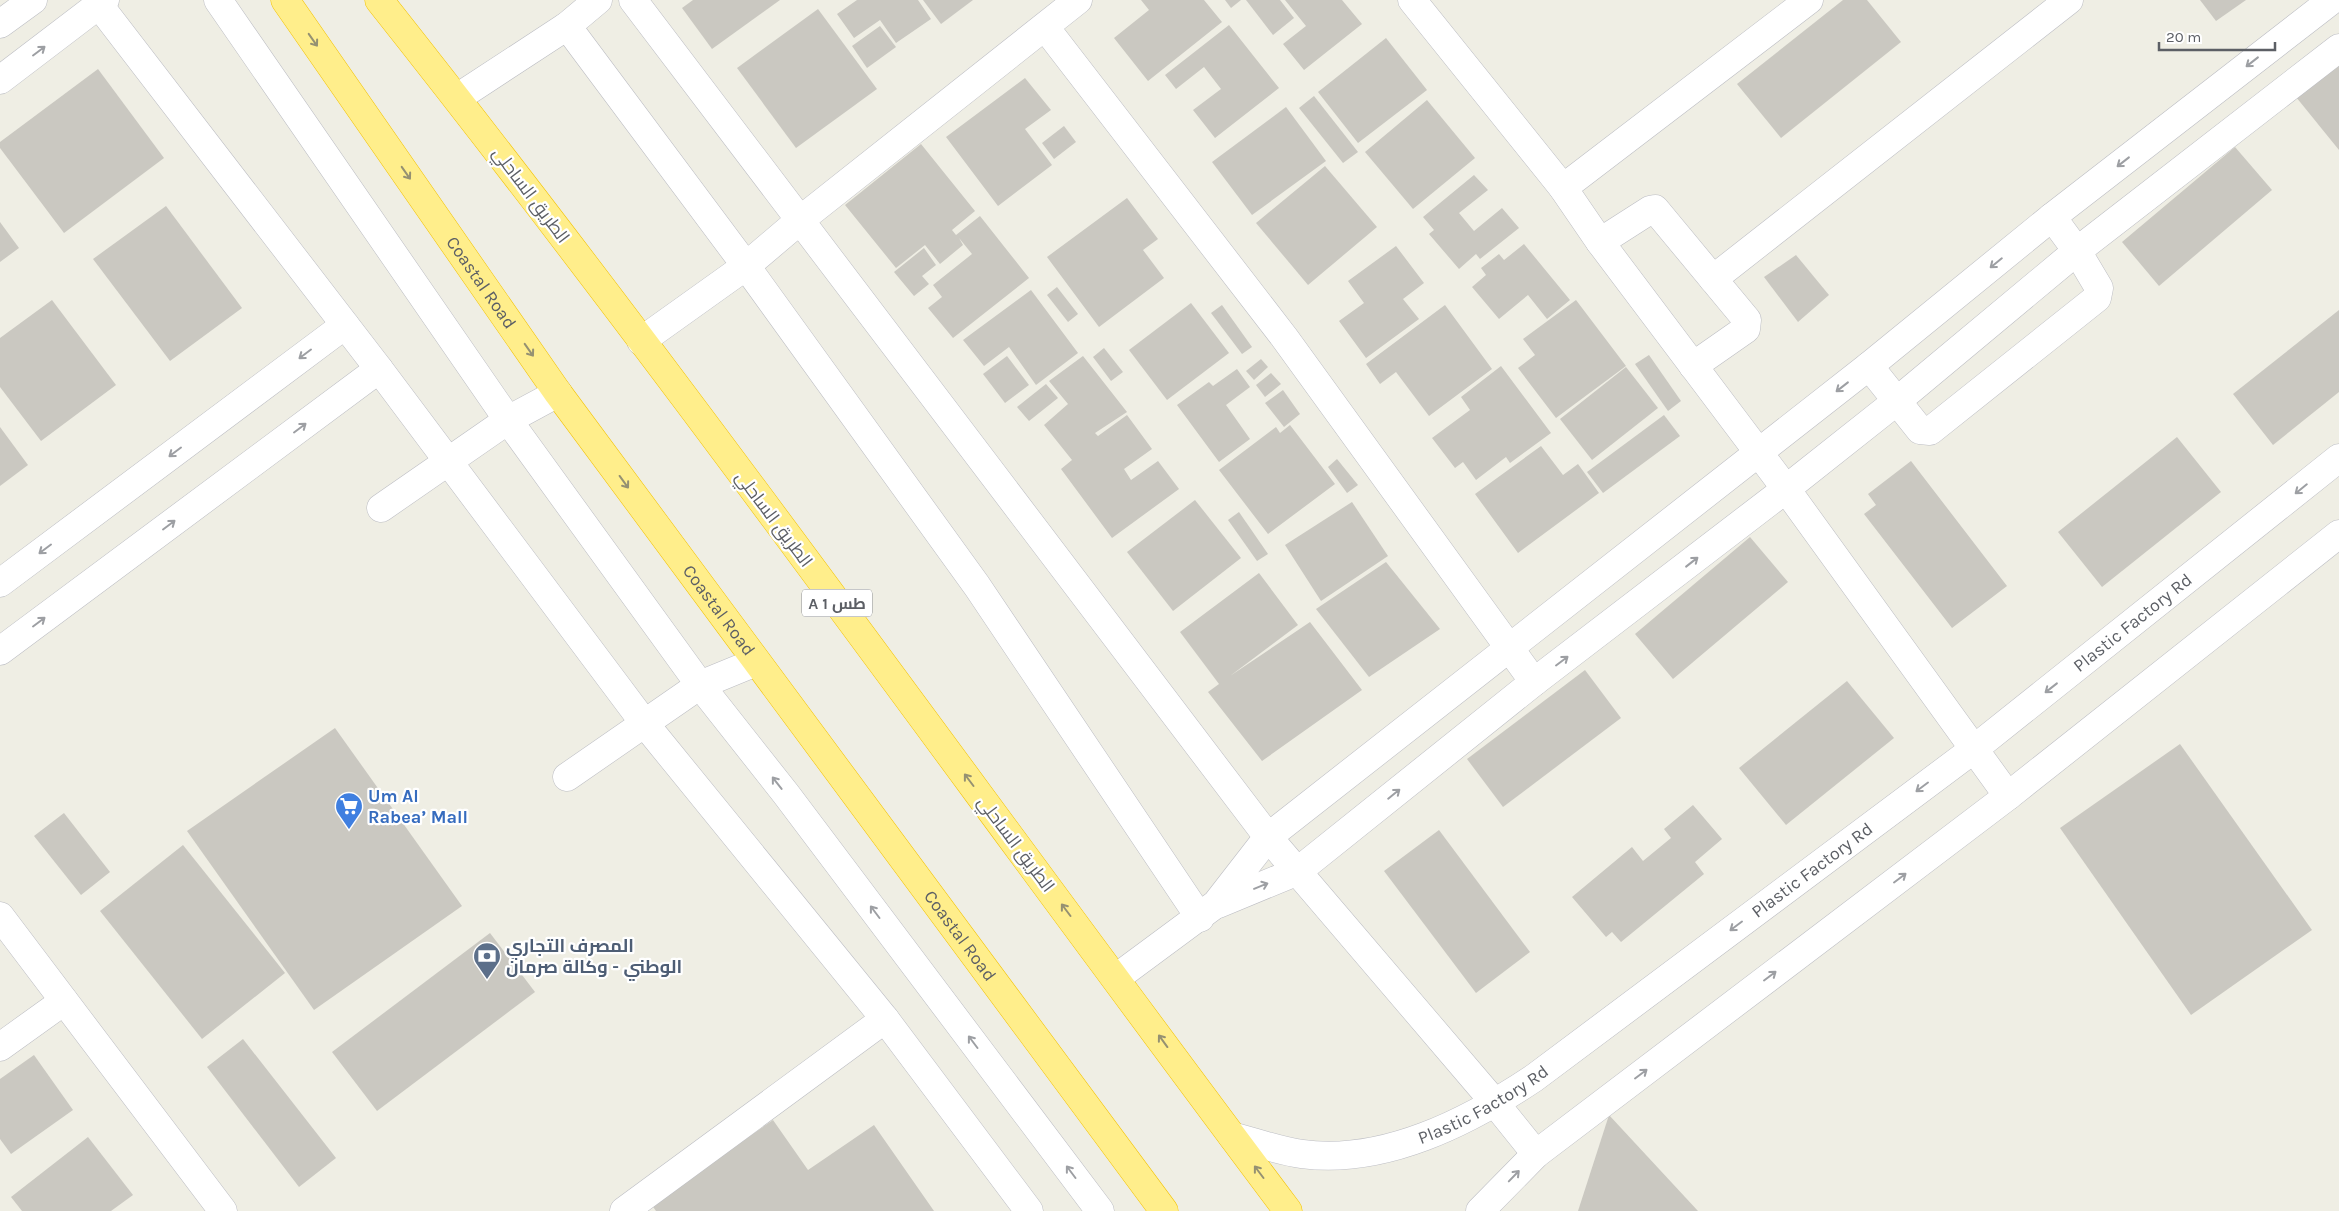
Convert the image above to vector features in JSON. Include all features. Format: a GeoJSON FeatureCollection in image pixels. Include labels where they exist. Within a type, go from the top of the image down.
{"type":"FeatureCollection","features":[{"type":"Feature","properties":{"kind":"highway","name":"Coastal Road"},"geometry":{"type":"LineString","coordinates":[[285,0],[558,393],[1164,1211]]}},
{"type":"Feature","properties":{"kind":"highway","name":"الطريق الساحلي"},"geometry":{"type":"LineString","coordinates":[[379,0],[457,98],[641,341],[1288,1211]]}},
{"type":"Feature","properties":{"kind":"street"},"geometry":{"type":"LineString","coordinates":[[0,24],[33,0]]}},
{"type":"Feature","properties":{"kind":"street"},"geometry":{"type":"LineString","coordinates":[[218,0],[508,420],[700,685],[792,802],[1100,1211]]}},
{"type":"Feature","properties":{"kind":"street"},"geometry":{"type":"LineString","coordinates":[[457,98],[567,26],[598,0]]}},
{"type":"Feature","properties":{"kind":"street"},"geometry":{"type":"LineString","coordinates":[[633,0],[1268,837],[1495,1103],[1536,1154]]}},
{"type":"Feature","properties":{"kind":"street"},"geometry":{"type":"LineString","coordinates":[[641,341],[746,266],[799,221],[1078,0]]}},
{"type":"Feature","properties":{"kind":"street"},"geometry":{"type":"LineString","coordinates":[[1412,0],[1563,188],[1600,242],[1786,489],[2008,796]]}},
{"type":"Feature","properties":{"kind":"street"},"geometry":{"type":"LineString","coordinates":[[1563,188],[1809,0]]}},
{"type":"Feature","properties":{"kind":"street"},"geometry":{"type":"LineString","coordinates":[[1712,279],[2069,0]]}},
{"type":"Feature","properties":{"kind":"street"},"geometry":{"type":"LineString","coordinates":[[1208,911],[1268,837],[1508,647],[1869,366],[2052,217],[2332,0]]}},
{"type":"Feature","properties":{"kind":"street"},"geometry":{"type":"LineString","coordinates":[[1,76],[102,2],[645,724],[885,1019],[1029,1211]]}},
{"type":"Feature","properties":{"kind":"street"},"geometry":{"type":"LineString","coordinates":[[567,26],[746,266],[1208,911]]}},
{"type":"Feature","properties":{"kind":"street"},"geometry":{"type":"LineString","coordinates":[[1045,27],[1284,337],[1534,682]]}},
{"type":"Feature","properties":{"kind":"street"},"geometry":{"type":"LineString","coordinates":[[1116,978],[1208,911],[1298,871],[1534,682],[1786,489],[1897,401],[2077,251],[2339,48]]}},
{"type":"Feature","properties":{"kind":"street"},"geometry":{"type":"LineString","coordinates":[[1600,242],[1650,210],[1655,209],[1747,320],[1746,328],[1693,366]]}},
{"type":"Feature","properties":{"kind":"street"},"geometry":{"type":"LineString","coordinates":[[1869,366],[1920,430],[1930,430],[2097,298],[2099,288],[2077,251],[2052,217]]}},
{"type":"Feature","properties":{"kind":"street"},"geometry":{"type":"LineString","coordinates":[[0,582],[344,325]]}},
{"type":"Feature","properties":{"kind":"street"},"geometry":{"type":"LineString","coordinates":[[0,651],[379,369]]}},
{"type":"Feature","properties":{"kind":"street"},"geometry":{"type":"LineString","coordinates":[[382,508],[448,460],[508,420],[558,393]]}},
{"type":"Feature","properties":{"kind":"street","name":"Plastic Factory Rd"},"geometry":{"type":"LineString","coordinates":[[1232,1136],[1302,1154],[1346,1155],[1386,1148],[1425,1136],[1495,1103],[1534,1078],[1974,749],[2339,458]]}},
{"type":"Feature","properties":{"kind":"street"},"geometry":{"type":"LineString","coordinates":[[1480,1211],[1536,1154],[2008,796],[2339,534]]}},
{"type":"Feature","properties":{"kind":"street"},"geometry":{"type":"LineString","coordinates":[[567,777],[700,685],[756,662]]}},
{"type":"Feature","properties":{"kind":"street"},"geometry":{"type":"LineString","coordinates":[[0,916],[223,1211]]}},
{"type":"Feature","properties":{"kind":"street"},"geometry":{"type":"LineString","coordinates":[[0,1047],[64,1001]]}},
{"type":"Feature","properties":{"kind":"street"},"geometry":{"type":"LineString","coordinates":[[624,1211],[885,1019]]}},
{"type":"Feature","properties":{"kind":"building"},"geometry":{"type":"Polygon","coordinates":[[[693,0],[780,0],[712,49],[682,8],[693,0]]]}},
{"type":"Feature","properties":{"kind":"building"},"geometry":{"type":"Polygon","coordinates":[[[857,0],[918,0],[931,19],[896,43],[880,20],[854,38],[837,14],[857,0]]]}},
{"type":"Feature","properties":{"kind":"building"},"geometry":{"type":"Polygon","coordinates":[[[923,0],[973,0],[941,24],[923,0]]]}},
{"type":"Feature","properties":{"kind":"building"},"geometry":{"type":"Polygon","coordinates":[[[1141,0],[1204,0],[1222,22],[1148,81],[1114,38],[1149,10],[1141,0]]]}},
{"type":"Feature","properties":{"kind":"building"},"geometry":{"type":"Polygon","coordinates":[[[1225,0],[1241,0],[1231,8],[1225,0]]]}},
{"type":"Feature","properties":{"kind":"building"},"geometry":{"type":"Polygon","coordinates":[[[1246,0],[1280,0],[1294,18],[1273,35],[1246,0]]]}},
{"type":"Feature","properties":{"kind":"building"},"geometry":{"type":"Polygon","coordinates":[[[1285,0],[1342,0],[1362,24],[1304,70],[1283,44],[1306,26],[1285,0]]]}},
{"type":"Feature","properties":{"kind":"building"},"geometry":{"type":"Polygon","coordinates":[[[1843,0],[1867,0],[1901,42],[1781,138],[1737,84],[1843,0]]]}},
{"type":"Feature","properties":{"kind":"building"},"geometry":{"type":"Polygon","coordinates":[[[2200,0],[2246,0],[2216,21],[2200,0]]]}},
{"type":"Feature","properties":{"kind":"building"},"geometry":{"type":"Polygon","coordinates":[[[818,9],[877,89],[796,148],[737,68],[818,9]]]}},
{"type":"Feature","properties":{"kind":"building"},"geometry":{"type":"Polygon","coordinates":[[[1229,25],[1279,88],[1215,138],[1193,110],[1221,89],[1204,67],[1176,89],[1165,75],[1229,25]]]}},
{"type":"Feature","properties":{"kind":"building"},"geometry":{"type":"Polygon","coordinates":[[[880,26],[896,47],[867,68],[852,46],[880,26]]]}},
{"type":"Feature","properties":{"kind":"building"},"geometry":{"type":"Polygon","coordinates":[[[1386,38],[1427,90],[1358,143],[1318,92],[1386,38]]]}},
{"type":"Feature","properties":{"kind":"building"},"geometry":{"type":"Polygon","coordinates":[[[2339,63],[2339,150],[2296,97],[2339,63]]]}},
{"type":"Feature","properties":{"kind":"building"},"geometry":{"type":"Polygon","coordinates":[[[98,69],[164,158],[64,233],[0,148],[0,142],[98,69]]]}},
{"type":"Feature","properties":{"kind":"building"},"geometry":{"type":"Polygon","coordinates":[[[1025,78],[1051,110],[1025,129],[1052,165],[998,206],[946,137],[1025,78]]]}},
{"type":"Feature","properties":{"kind":"building"},"geometry":{"type":"Polygon","coordinates":[[[1314,96],[1358,152],[1343,163],[1299,108],[1314,96]]]}},
{"type":"Feature","properties":{"kind":"building"},"geometry":{"type":"Polygon","coordinates":[[[1427,100],[1475,158],[1413,209],[1365,152],[1427,100]]]}},
{"type":"Feature","properties":{"kind":"building"},"geometry":{"type":"Polygon","coordinates":[[[1286,107],[1326,161],[1252,215],[1212,162],[1286,107]]]}},
{"type":"Feature","properties":{"kind":"building"},"geometry":{"type":"Polygon","coordinates":[[[1064,126],[1076,142],[1054,159],[1042,143],[1064,126]]]}},
{"type":"Feature","properties":{"kind":"building"},"geometry":{"type":"Polygon","coordinates":[[[921,144],[975,211],[952,230],[956,235],[980,216],[1029,278],[953,338],[928,308],[942,297],[933,285],[972,254],[959,238],[963,245],[940,264],[925,245],[896,268],[845,205],[921,144]]]}},
{"type":"Feature","properties":{"kind":"building"},"geometry":{"type":"Polygon","coordinates":[[[2235,147],[2272,190],[2159,286],[2122,242],[2235,147]]]}},
{"type":"Feature","properties":{"kind":"building"},"geometry":{"type":"Polygon","coordinates":[[[1325,166],[1377,227],[1308,285],[1256,223],[1325,166]]]}},
{"type":"Feature","properties":{"kind":"building"},"geometry":{"type":"Polygon","coordinates":[[[1474,175],[1488,190],[1459,213],[1474,231],[1502,208],[1519,228],[1480,259],[1476,254],[1459,269],[1429,234],[1434,230],[1423,217],[1474,175]]]}},
{"type":"Feature","properties":{"kind":"building"},"geometry":{"type":"Polygon","coordinates":[[[1127,198],[1158,239],[1143,250],[1164,278],[1099,327],[1047,257],[1127,198]]]}},
{"type":"Feature","properties":{"kind":"building"},"geometry":{"type":"Polygon","coordinates":[[[166,206],[242,308],[170,361],[93,259],[166,206]]]}},
{"type":"Feature","properties":{"kind":"building"},"geometry":{"type":"Polygon","coordinates":[[[0,222],[19,248],[0,262],[0,222]]]}},
{"type":"Feature","properties":{"kind":"building"},"geometry":{"type":"Polygon","coordinates":[[[1524,244],[1570,300],[1547,319],[1528,295],[1499,319],[1472,287],[1486,275],[1481,268],[1499,254],[1504,260],[1524,244]]]}},
{"type":"Feature","properties":{"kind":"building"},"geometry":{"type":"Polygon","coordinates":[[[1396,246],[1424,283],[1403,299],[1419,319],[1366,358],[1339,321],[1364,303],[1348,281],[1396,246]]]}},
{"type":"Feature","properties":{"kind":"building"},"geometry":{"type":"Polygon","coordinates":[[[924,248],[936,265],[922,276],[929,284],[914,296],[894,272],[924,248]]]}},
{"type":"Feature","properties":{"kind":"building"},"geometry":{"type":"Polygon","coordinates":[[[1796,255],[1829,295],[1798,322],[1764,277],[1796,255]]]}},
{"type":"Feature","properties":{"kind":"building"},"geometry":{"type":"Polygon","coordinates":[[[1057,287],[1078,314],[1068,322],[1047,295],[1057,287]]]}},
{"type":"Feature","properties":{"kind":"building"},"geometry":{"type":"Polygon","coordinates":[[[1031,290],[1078,353],[1036,385],[1009,347],[984,366],[963,340],[1031,290]]]}},
{"type":"Feature","properties":{"kind":"building"},"geometry":{"type":"Polygon","coordinates":[[[52,300],[116,385],[41,441],[0,387],[0,338],[52,300]]]}},
{"type":"Feature","properties":{"kind":"building"},"geometry":{"type":"Polygon","coordinates":[[[1576,300],[1626,366],[1556,418],[1518,368],[1535,355],[1523,339],[1576,300]]]}},
{"type":"Feature","properties":{"kind":"building"},"geometry":{"type":"Polygon","coordinates":[[[1191,303],[1229,353],[1167,400],[1129,350],[1191,303]]]}},
{"type":"Feature","properties":{"kind":"building"},"geometry":{"type":"Polygon","coordinates":[[[1222,305],[1252,347],[1242,354],[1211,313],[1222,305]]]}},
{"type":"Feature","properties":{"kind":"building"},"geometry":{"type":"Polygon","coordinates":[[[1445,305],[1492,369],[1429,416],[1396,372],[1380,384],[1366,364],[1445,305]]]}},
{"type":"Feature","properties":{"kind":"building"},"geometry":{"type":"Polygon","coordinates":[[[2339,310],[2339,392],[2273,445],[2233,394],[2339,310]]]}},
{"type":"Feature","properties":{"kind":"building"},"geometry":{"type":"Polygon","coordinates":[[[1104,348],[1123,372],[1111,381],[1093,357],[1104,348]]]}},
{"type":"Feature","properties":{"kind":"building"},"geometry":{"type":"Polygon","coordinates":[[[1649,355],[1681,401],[1668,411],[1635,364],[1649,355]]]}},
{"type":"Feature","properties":{"kind":"building"},"geometry":{"type":"Polygon","coordinates":[[[1007,356],[1029,385],[1005,403],[983,374],[1007,356]]]}},
{"type":"Feature","properties":{"kind":"building"},"geometry":{"type":"Polygon","coordinates":[[[1083,356],[1127,412],[1095,433],[1098,436],[1127,415],[1152,449],[1124,469],[1131,480],[1158,461],[1179,489],[1112,538],[1061,469],[1072,460],[1044,425],[1068,404],[1049,381],[1083,356]]]}},
{"type":"Feature","properties":{"kind":"building"},"geometry":{"type":"Polygon","coordinates":[[[1261,359],[1268,367],[1254,380],[1246,371],[1261,359]]]}},
{"type":"Feature","properties":{"kind":"building"},"geometry":{"type":"Polygon","coordinates":[[[1501,366],[1551,433],[1510,463],[1506,457],[1476,480],[1463,462],[1455,468],[1432,438],[1470,410],[1461,397],[1501,366]]]}},
{"type":"Feature","properties":{"kind":"building"},"geometry":{"type":"Polygon","coordinates":[[[1626,367],[1658,408],[1592,460],[1560,419],[1626,367]]]}},
{"type":"Feature","properties":{"kind":"building"},"geometry":{"type":"Polygon","coordinates":[[[1237,369],[1250,387],[1226,405],[1250,439],[1219,462],[1177,405],[1209,382],[1213,386],[1237,369]]]}},
{"type":"Feature","properties":{"kind":"building"},"geometry":{"type":"Polygon","coordinates":[[[1271,373],[1281,384],[1265,397],[1256,385],[1271,373]]]}},
{"type":"Feature","properties":{"kind":"building"},"geometry":{"type":"Polygon","coordinates":[[[1046,384],[1058,398],[1029,421],[1017,407],[1046,384]]]}},
{"type":"Feature","properties":{"kind":"building"},"geometry":{"type":"Polygon","coordinates":[[[1283,390],[1300,414],[1284,427],[1265,403],[1283,390]]]}},
{"type":"Feature","properties":{"kind":"building"},"geometry":{"type":"Polygon","coordinates":[[[1664,415],[1680,436],[1603,493],[1587,472],[1664,415]]]}},
{"type":"Feature","properties":{"kind":"building"},"geometry":{"type":"Polygon","coordinates":[[[1290,425],[1335,484],[1268,534],[1219,470],[1276,427],[1280,433],[1290,425]]]}},
{"type":"Feature","properties":{"kind":"building"},"geometry":{"type":"Polygon","coordinates":[[[0,427],[28,465],[0,486],[0,427]]]}},
{"type":"Feature","properties":{"kind":"building"},"geometry":{"type":"Polygon","coordinates":[[[2177,437],[2221,492],[2102,587],[2058,532],[2177,437]]]}},
{"type":"Feature","properties":{"kind":"building"},"geometry":{"type":"Polygon","coordinates":[[[1541,446],[1563,475],[1578,464],[1599,493],[1518,553],[1475,494],[1541,446]]]}},
{"type":"Feature","properties":{"kind":"building"},"geometry":{"type":"Polygon","coordinates":[[[1337,459],[1358,485],[1347,493],[1328,467],[1337,459]]]}},
{"type":"Feature","properties":{"kind":"building"},"geometry":{"type":"Polygon","coordinates":[[[1911,461],[2007,586],[1952,628],[1864,514],[1876,505],[1868,494],[1911,461]]]}},
{"type":"Feature","properties":{"kind":"building"},"geometry":{"type":"Polygon","coordinates":[[[1195,500],[1241,558],[1173,611],[1127,552],[1195,500]]]}},
{"type":"Feature","properties":{"kind":"building"},"geometry":{"type":"Polygon","coordinates":[[[1352,502],[1388,556],[1321,601],[1285,545],[1352,502]]]}},
{"type":"Feature","properties":{"kind":"building"},"geometry":{"type":"Polygon","coordinates":[[[1239,512],[1268,554],[1257,561],[1228,520],[1239,512]]]}},
{"type":"Feature","properties":{"kind":"building"},"geometry":{"type":"Polygon","coordinates":[[[1750,537],[1788,582],[1673,679],[1635,634],[1750,537]]]}},
{"type":"Feature","properties":{"kind":"building"},"geometry":{"type":"Polygon","coordinates":[[[1386,562],[1440,629],[1369,677],[1316,609],[1386,562]]]}},
{"type":"Feature","properties":{"kind":"building"},"geometry":{"type":"Polygon","coordinates":[[[1259,573],[1298,625],[1230,676],[1310,622],[1362,690],[1262,761],[1208,692],[1219,684],[1180,632],[1259,573]]]}},
{"type":"Feature","properties":{"kind":"building"},"geometry":{"type":"Polygon","coordinates":[[[1585,670],[1621,718],[1503,807],[1467,759],[1585,670]]]}},
{"type":"Feature","properties":{"kind":"building"},"geometry":{"type":"Polygon","coordinates":[[[1847,681],[1894,738],[1786,825],[1739,768],[1847,681]]]}},
{"type":"Feature","properties":{"kind":"building"},"geometry":{"type":"Polygon","coordinates":[[[335,728],[462,906],[314,1010],[187,831],[335,728]]]}},
{"type":"Feature","properties":{"kind":"building"},"geometry":{"type":"Polygon","coordinates":[[[2180,744],[2312,930],[2191,1015],[2060,828],[2180,744]]]}},
{"type":"Feature","properties":{"kind":"building"},"geometry":{"type":"Polygon","coordinates":[[[1693,805],[1722,839],[1695,862],[1704,874],[1621,942],[1612,932],[1606,937],[1572,897],[1632,847],[1643,861],[1671,838],[1664,829],[1693,805]]]}},
{"type":"Feature","properties":{"kind":"building"},"geometry":{"type":"Polygon","coordinates":[[[64,813],[110,872],[81,895],[34,836],[64,813]]]}},
{"type":"Feature","properties":{"kind":"building"},"geometry":{"type":"Polygon","coordinates":[[[1439,830],[1530,952],[1476,993],[1384,871],[1439,830]]]}},
{"type":"Feature","properties":{"kind":"building"},"geometry":{"type":"Polygon","coordinates":[[[183,845],[285,973],[202,1039],[100,911],[183,845]]]}},
{"type":"Feature","properties":{"kind":"building"},"geometry":{"type":"Polygon","coordinates":[[[490,933],[535,992],[377,1111],[332,1052],[490,933]]]}},
{"type":"Feature","properties":{"kind":"building"},"geometry":{"type":"Polygon","coordinates":[[[243,1039],[336,1158],[299,1187],[207,1067],[243,1039]]]}},
{"type":"Feature","properties":{"kind":"building"},"geometry":{"type":"Polygon","coordinates":[[[34,1055],[73,1110],[11,1154],[0,1139],[0,1079],[34,1055]]]}},
{"type":"Feature","properties":{"kind":"building"},"geometry":{"type":"Polygon","coordinates":[[[1609,1115],[1698,1211],[1578,1211],[1609,1115]]]}},
{"type":"Feature","properties":{"kind":"building"},"geometry":{"type":"Polygon","coordinates":[[[773,1120],[808,1170],[874,1125],[934,1211],[656,1211],[651,1204],[773,1120]]]}},
{"type":"Feature","properties":{"kind":"building"},"geometry":{"type":"Polygon","coordinates":[[[88,1137],[133,1195],[111,1211],[22,1211],[11,1197],[88,1137]]]}},
{"type":"Feature","properties":{"kind":"place","name":"Um Al Rabea’ Mall"},"geometry":{"type":"Point","coordinates":[349,830]}},
{"type":"Feature","properties":{"kind":"place","name":"المصرف التجاري الوطني - وكالة صرمان"},"geometry":{"type":"Point","coordinates":[487,980]}}]}
